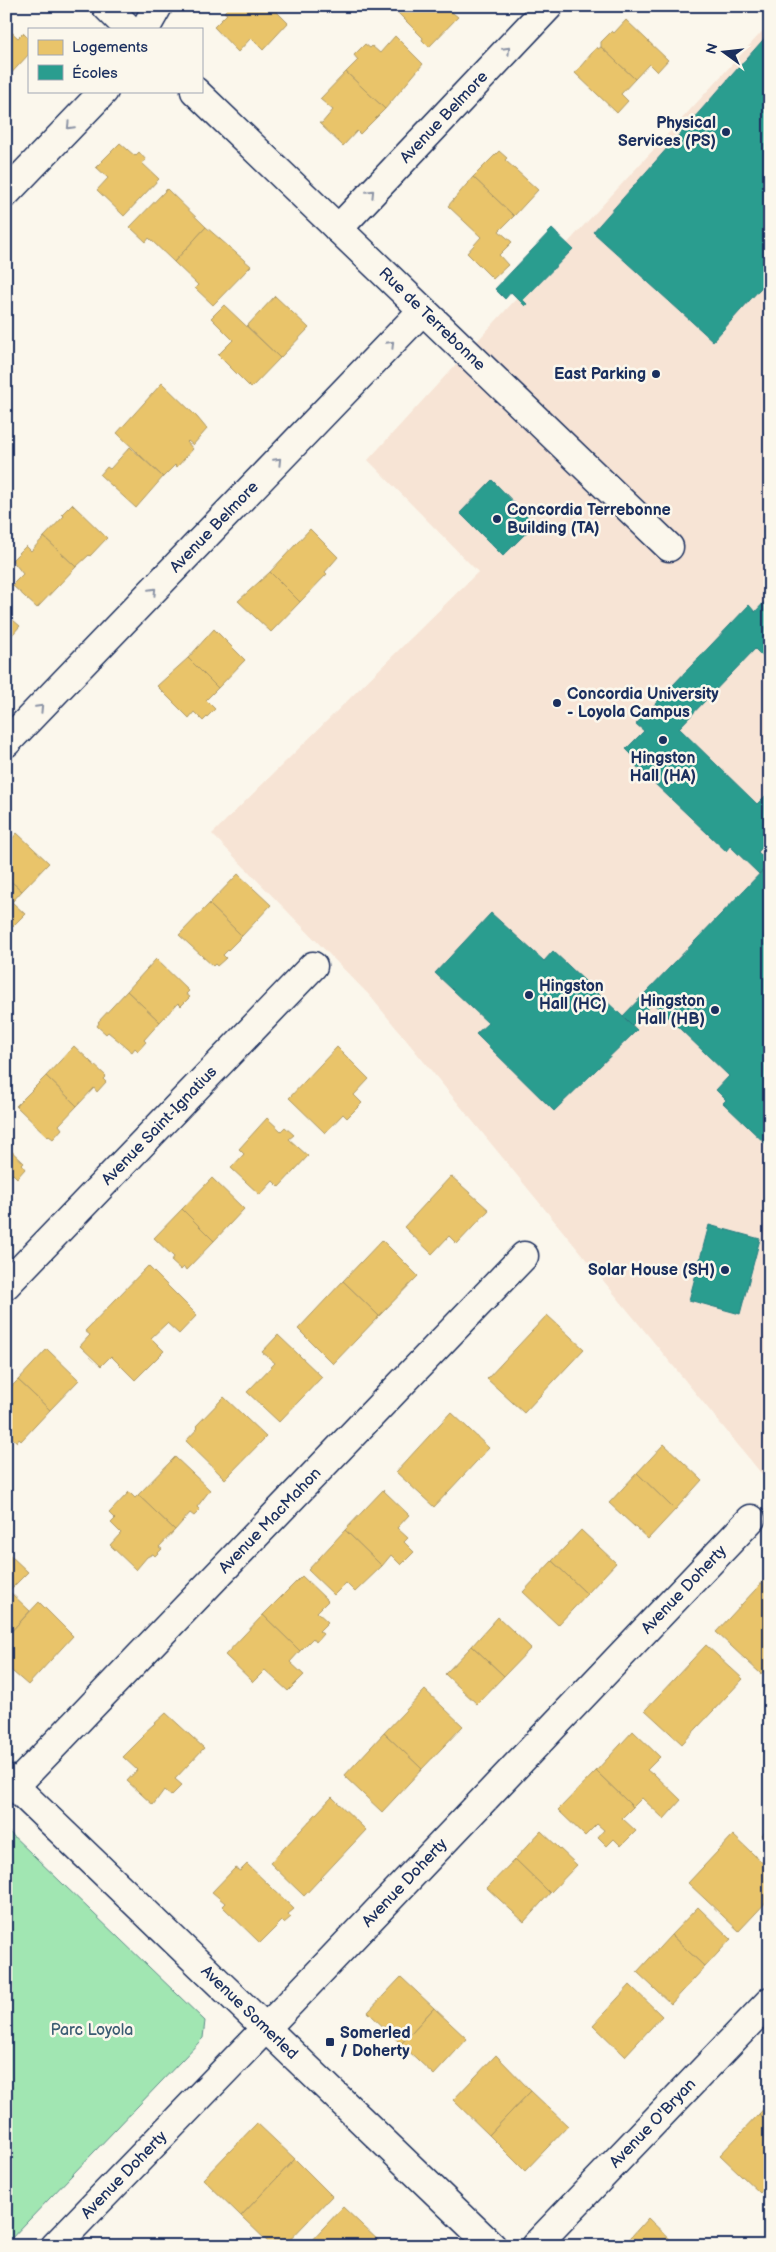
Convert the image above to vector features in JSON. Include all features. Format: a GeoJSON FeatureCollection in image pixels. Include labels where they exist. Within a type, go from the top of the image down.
{"type":"FeatureCollection","features":[{"type":"Feature","properties":{"kind":"street"},"geometry":{"type":"LineString","coordinates":[[106,6],[128,28]]}},
{"type":"Feature","properties":{"kind":"street"},"geometry":{"type":"LineString","coordinates":[[146,28],[158,6]]}},
{"type":"Feature","properties":{"kind":"street","name":"Avenue Belmore"},"geometry":{"type":"LineString","coordinates":[[338,229],[549,6]]}},
{"type":"Feature","properties":{"kind":"street"},"geometry":{"type":"LineString","coordinates":[[6,193],[103,92]]}},
{"type":"Feature","properties":{"kind":"street","name":"Rue de Terrebonne"},"geometry":{"type":"LineString","coordinates":[[196,92],[669,547]]}},
{"type":"Feature","properties":{"kind":"street","name":"Avenue Belmore"},"geometry":{"type":"LineString","coordinates":[[6,743],[422,311]]}},
{"type":"Feature","properties":{"kind":"street","name":"Avenue Saint-Ignatius"},"geometry":{"type":"LineString","coordinates":[[6,1285],[312,966]]}},
{"type":"Feature","properties":{"kind":"street","name":"Avenue MacMahon"},"geometry":{"type":"LineString","coordinates":[[10,1782],[524,1256]]}},
{"type":"Feature","properties":{"kind":"street","name":"Avenue Doherty"},"geometry":{"type":"LineString","coordinates":[[55,2246],[266,2028],[751,1519]]}},
{"type":"Feature","properties":{"kind":"street","name":"Avenue Somerled"},"geometry":{"type":"LineString","coordinates":[[10,1782],[492,2246]]}},
{"type":"Feature","properties":{"kind":"street","name":"Avenue O'Bryan"},"geometry":{"type":"LineString","coordinates":[[535,2246],[770,2001]]}},
{"type":"Feature","properties":{"kind":"shaded area","name":"Concordia University - Loyola Campus"},"geometry":{"type":"Polygon","coordinates":[[[770,23],[770,1484],[370,996],[212,834],[478,572],[368,460],[770,23]]]}},
{"type":"Feature","properties":{"kind":"green space","name":"Parc Loyola"},"geometry":{"type":"Polygon","coordinates":[[[6,1829],[205,2021],[203,2038],[6,2244],[6,1829]]]}},
{"type":"Feature","properties":{"kind":"building: Logements"},"geometry":{"type":"Polygon","coordinates":[[[230,6],[271,6],[288,23],[263,50],[251,38],[238,52],[214,27],[227,14],[224,12],[230,6]]]}},
{"type":"Feature","properties":{"kind":"building: Logements"},"geometry":{"type":"Polygon","coordinates":[[[403,6],[444,6],[458,17],[429,47],[422,40],[423,38],[397,12],[403,6]]]}},
{"type":"Feature","properties":{"kind":"building: Logements"},"geometry":{"type":"Polygon","coordinates":[[[626,20],[668,60],[657,72],[649,64],[635,79],[601,47],[601,42],[612,31],[614,33],[626,20]]]}},
{"type":"Feature","properties":{"kind":"building: Logements"},"geometry":{"type":"Polygon","coordinates":[[[6,27],[18,38],[23,33],[28,38],[28,55],[6,79],[6,27]]]}},
{"type":"Feature","properties":{"kind":"building: Logements"},"geometry":{"type":"Polygon","coordinates":[[[395,36],[423,64],[385,109],[346,72],[358,60],[354,55],[365,44],[370,48],[372,46],[380,53],[395,36]]]}},
{"type":"Feature","properties":{"kind":"building: Logements"},"geometry":{"type":"Polygon","coordinates":[[[597,47],[598,49],[601,47],[635,79],[621,94],[628,101],[617,113],[575,73],[597,47]]]}},
{"type":"Feature","properties":{"kind":"building: Logements"},"geometry":{"type":"Polygon","coordinates":[[[346,72],[385,109],[360,134],[357,131],[343,146],[319,123],[322,123],[333,110],[320,99],[346,72]]]}},
{"type":"Feature","properties":{"kind":"building: Logements"},"geometry":{"type":"Polygon","coordinates":[[[120,143],[135,156],[139,152],[146,160],[142,163],[159,179],[124,216],[97,190],[108,178],[96,167],[120,143]]]}},
{"type":"Feature","properties":{"kind":"building: Logements"},"geometry":{"type":"Polygon","coordinates":[[[499,151],[507,158],[505,160],[538,190],[514,216],[473,177],[499,151]]]}},
{"type":"Feature","properties":{"kind":"building: Logements"},"geometry":{"type":"Polygon","coordinates":[[[473,177],[514,216],[499,231],[512,242],[499,255],[508,265],[493,279],[467,253],[481,237],[448,206],[473,177]]]}},
{"type":"Feature","properties":{"kind":"building: Logements"},"geometry":{"type":"Polygon","coordinates":[[[167,189],[206,227],[174,262],[149,238],[146,242],[130,227],[167,189]]]}},
{"type":"Feature","properties":{"kind":"building: Logements"},"geometry":{"type":"Polygon","coordinates":[[[206,227],[251,266],[213,305],[195,288],[198,285],[174,262],[206,227]]]}},
{"type":"Feature","properties":{"kind":"building: Logements"},"geometry":{"type":"Polygon","coordinates":[[[275,296],[309,328],[280,358],[247,326],[275,296]]]}},
{"type":"Feature","properties":{"kind":"building: Logements"},"geometry":{"type":"Polygon","coordinates":[[[224,305],[280,358],[251,388],[218,355],[233,340],[211,318],[224,305]]]}},
{"type":"Feature","properties":{"kind":"building: Logements"},"geometry":{"type":"Polygon","coordinates":[[[162,383],[207,429],[193,445],[187,442],[193,449],[177,467],[175,465],[163,477],[117,433],[162,383]]]}},
{"type":"Feature","properties":{"kind":"building: Logements"},"geometry":{"type":"Polygon","coordinates":[[[130,447],[163,477],[136,508],[100,475],[107,467],[110,469],[130,447]]]}},
{"type":"Feature","properties":{"kind":"building: Logements"},"geometry":{"type":"Polygon","coordinates":[[[72,504],[107,538],[90,556],[76,567],[44,537],[64,516],[62,514],[72,504]]]}},
{"type":"Feature","properties":{"kind":"building: Logements"},"geometry":{"type":"Polygon","coordinates":[[[310,529],[338,557],[325,572],[327,574],[300,602],[270,572],[310,529]]]}},
{"type":"Feature","properties":{"kind":"building: Logements"},"geometry":{"type":"Polygon","coordinates":[[[44,537],[76,567],[37,608],[12,585],[23,574],[12,560],[26,546],[31,551],[44,537]]]}},
{"type":"Feature","properties":{"kind":"building: Logements"},"geometry":{"type":"Polygon","coordinates":[[[270,572],[300,602],[271,632],[238,601],[270,572]]]}},
{"type":"Feature","properties":{"kind":"building: Logements"},"geometry":{"type":"Polygon","coordinates":[[[6,614],[20,626],[6,642],[6,614]]]}},
{"type":"Feature","properties":{"kind":"building: Logements"},"geometry":{"type":"Polygon","coordinates":[[[214,629],[245,660],[218,688],[188,658],[214,629]]]}},
{"type":"Feature","properties":{"kind":"building: Logements"},"geometry":{"type":"Polygon","coordinates":[[[188,658],[218,688],[206,700],[215,709],[203,721],[194,712],[189,718],[157,686],[188,658]]]}},
{"type":"Feature","properties":{"kind":"building: Logements"},"geometry":{"type":"Polygon","coordinates":[[[17,833],[49,863],[22,891],[6,877],[6,846],[17,833]]]}},
{"type":"Feature","properties":{"kind":"building: Logements"},"geometry":{"type":"Polygon","coordinates":[[[238,874],[271,905],[242,936],[209,904],[238,874]]]}},
{"type":"Feature","properties":{"kind":"building: Logements"},"geometry":{"type":"Polygon","coordinates":[[[6,877],[22,891],[12,902],[25,914],[6,933],[6,877]]]}},
{"type":"Feature","properties":{"kind":"building: Logements"},"geometry":{"type":"Polygon","coordinates":[[[209,904],[242,936],[223,955],[226,958],[217,966],[215,964],[213,966],[179,935],[209,904]]]}},
{"type":"Feature","properties":{"kind":"building: Logements"},"geometry":{"type":"Polygon","coordinates":[[[156,959],[189,991],[186,994],[190,997],[181,1006],[178,1003],[160,1022],[127,991],[156,959]]]}},
{"type":"Feature","properties":{"kind":"building: Logements"},"geometry":{"type":"Polygon","coordinates":[[[127,991],[160,1022],[144,1040],[146,1042],[138,1051],[135,1048],[132,1052],[108,1032],[106,1034],[97,1026],[98,1022],[127,991]]]}},
{"type":"Feature","properties":{"kind":"building: Logements"},"geometry":{"type":"Polygon","coordinates":[[[74,1046],[106,1076],[103,1079],[106,1082],[97,1092],[94,1088],[77,1106],[46,1076],[74,1046]]]}},
{"type":"Feature","properties":{"kind":"building: Logements"},"geometry":{"type":"Polygon","coordinates":[[[337,1047],[369,1079],[354,1095],[362,1103],[347,1118],[343,1114],[325,1133],[289,1098],[337,1047]]]}},
{"type":"Feature","properties":{"kind":"building: Logements"},"geometry":{"type":"Polygon","coordinates":[[[46,1076],[77,1106],[59,1125],[62,1129],[53,1139],[48,1137],[16,1106],[46,1076]]]}},
{"type":"Feature","properties":{"kind":"building: Logements"},"geometry":{"type":"Polygon","coordinates":[[[267,1118],[281,1131],[285,1127],[294,1135],[289,1139],[308,1156],[279,1187],[273,1181],[260,1195],[231,1168],[244,1154],[239,1149],[267,1118]]]}},
{"type":"Feature","properties":{"kind":"building: Logements"},"geometry":{"type":"Polygon","coordinates":[[[6,1146],[24,1163],[22,1165],[25,1169],[17,1178],[13,1174],[6,1180],[6,1146]]]}},
{"type":"Feature","properties":{"kind":"building: Logements"},"geometry":{"type":"Polygon","coordinates":[[[451,1176],[489,1210],[457,1244],[449,1236],[432,1254],[404,1227],[451,1176]]]}},
{"type":"Feature","properties":{"kind":"building: Logements"},"geometry":{"type":"Polygon","coordinates":[[[212,1178],[244,1209],[214,1241],[182,1209],[212,1178]]]}},
{"type":"Feature","properties":{"kind":"building: Logements"},"geometry":{"type":"Polygon","coordinates":[[[182,1209],[214,1241],[186,1270],[184,1267],[181,1270],[171,1261],[174,1257],[154,1238],[182,1209]]]}},
{"type":"Feature","properties":{"kind":"building: Logements"},"geometry":{"type":"Polygon","coordinates":[[[382,1240],[418,1276],[379,1316],[343,1281],[382,1240]]]}},
{"type":"Feature","properties":{"kind":"building: Logements"},"geometry":{"type":"Polygon","coordinates":[[[148,1266],[197,1315],[179,1334],[167,1323],[151,1338],[164,1351],[135,1380],[111,1356],[101,1366],[80,1346],[90,1335],[85,1331],[148,1266]]]}},
{"type":"Feature","properties":{"kind":"building: Logements"},"geometry":{"type":"Polygon","coordinates":[[[343,1281],[379,1316],[333,1364],[298,1329],[343,1281]]]}},
{"type":"Feature","properties":{"kind":"building: Logements"},"geometry":{"type":"Polygon","coordinates":[[[547,1315],[584,1349],[524,1413],[487,1379],[547,1315]]]}},
{"type":"Feature","properties":{"kind":"building: Logements"},"geometry":{"type":"Polygon","coordinates":[[[278,1335],[322,1377],[279,1422],[247,1392],[275,1363],[262,1352],[278,1335]]]}},
{"type":"Feature","properties":{"kind":"building: Logements"},"geometry":{"type":"Polygon","coordinates":[[[47,1349],[79,1380],[50,1410],[18,1380],[47,1349]]]}},
{"type":"Feature","properties":{"kind":"building: Logements"},"geometry":{"type":"Polygon","coordinates":[[[18,1380],[50,1410],[21,1441],[19,1439],[17,1442],[7,1433],[10,1430],[6,1427],[6,1392],[18,1380]]]}},
{"type":"Feature","properties":{"kind":"building: Logements"},"geometry":{"type":"Polygon","coordinates":[[[224,1397],[266,1437],[225,1479],[186,1441],[198,1428],[196,1426],[224,1397]]]}},
{"type":"Feature","properties":{"kind":"building: Logements"},"geometry":{"type":"Polygon","coordinates":[[[451,1412],[489,1448],[434,1507],[396,1472],[451,1412]]]}},
{"type":"Feature","properties":{"kind":"building: Logements"},"geometry":{"type":"Polygon","coordinates":[[[664,1444],[702,1480],[675,1510],[637,1473],[664,1444]]]}},
{"type":"Feature","properties":{"kind":"building: Logements"},"geometry":{"type":"Polygon","coordinates":[[[175,1457],[210,1490],[197,1507],[200,1510],[194,1516],[190,1513],[175,1530],[138,1495],[175,1457]]]}},
{"type":"Feature","properties":{"kind":"building: Logements"},"geometry":{"type":"Polygon","coordinates":[[[637,1473],[675,1510],[648,1539],[609,1503],[637,1473]]]}},
{"type":"Feature","properties":{"kind":"building: Logements"},"geometry":{"type":"Polygon","coordinates":[[[383,1490],[409,1515],[397,1528],[408,1538],[404,1542],[414,1552],[401,1565],[391,1555],[382,1566],[345,1530],[383,1490]]]}},
{"type":"Feature","properties":{"kind":"building: Logements"},"geometry":{"type":"Polygon","coordinates":[[[129,1492],[135,1498],[138,1495],[175,1530],[159,1547],[162,1549],[155,1556],[153,1554],[147,1557],[136,1570],[110,1545],[121,1533],[111,1523],[115,1519],[109,1513],[129,1492]]]}},
{"type":"Feature","properties":{"kind":"building: Logements"},"geometry":{"type":"Polygon","coordinates":[[[345,1530],[382,1566],[355,1592],[346,1583],[334,1595],[308,1570],[345,1530]]]}},
{"type":"Feature","properties":{"kind":"building: Logements"},"geometry":{"type":"Polygon","coordinates":[[[581,1530],[616,1563],[587,1594],[552,1561],[581,1530]]]}},
{"type":"Feature","properties":{"kind":"building: Logements"},"geometry":{"type":"Polygon","coordinates":[[[10,1555],[28,1572],[9,1591],[30,1611],[6,1637],[6,1560],[10,1555]]]}},
{"type":"Feature","properties":{"kind":"building: Logements"},"geometry":{"type":"Polygon","coordinates":[[[552,1561],[587,1594],[558,1625],[523,1592],[552,1561]]]}},
{"type":"Feature","properties":{"kind":"building: Logements"},"geometry":{"type":"Polygon","coordinates":[[[769,1575],[770,1664],[761,1674],[716,1632],[769,1575]]]}},
{"type":"Feature","properties":{"kind":"building: Logements"},"geometry":{"type":"Polygon","coordinates":[[[302,1576],[328,1601],[317,1612],[328,1622],[319,1631],[323,1634],[316,1642],[313,1638],[300,1651],[263,1615],[302,1576]]]}},
{"type":"Feature","properties":{"kind":"building: Logements"},"geometry":{"type":"Polygon","coordinates":[[[39,1602],[73,1636],[28,1685],[6,1666],[6,1637],[39,1602]]]}},
{"type":"Feature","properties":{"kind":"building: Logements"},"geometry":{"type":"Polygon","coordinates":[[[263,1615],[300,1651],[290,1662],[304,1675],[288,1691],[265,1670],[253,1682],[225,1655],[263,1615]]]}},
{"type":"Feature","properties":{"kind":"building: Logements"},"geometry":{"type":"Polygon","coordinates":[[[498,1617],[531,1648],[504,1676],[472,1646],[498,1617]]]}},
{"type":"Feature","properties":{"kind":"building: Logements"},"geometry":{"type":"Polygon","coordinates":[[[706,1645],[743,1679],[682,1744],[645,1710],[706,1645]]]}},
{"type":"Feature","properties":{"kind":"building: Logements"},"geometry":{"type":"Polygon","coordinates":[[[472,1646],[504,1676],[477,1704],[445,1674],[472,1646]]]}},
{"type":"Feature","properties":{"kind":"building: Logements"},"geometry":{"type":"Polygon","coordinates":[[[425,1690],[463,1726],[422,1769],[384,1733],[425,1690]]]}},
{"type":"Feature","properties":{"kind":"building: Logements"},"geometry":{"type":"Polygon","coordinates":[[[166,1713],[204,1748],[175,1779],[182,1785],[171,1796],[164,1790],[153,1805],[127,1781],[137,1770],[123,1757],[144,1736],[142,1735],[166,1713]]]}},
{"type":"Feature","properties":{"kind":"building: Logements"},"geometry":{"type":"Polygon","coordinates":[[[633,1731],[660,1757],[647,1770],[653,1773],[681,1800],[664,1819],[642,1798],[633,1807],[596,1771],[633,1731]]]}},
{"type":"Feature","properties":{"kind":"building: Logements"},"geometry":{"type":"Polygon","coordinates":[[[384,1733],[422,1769],[382,1812],[344,1776],[384,1733]]]}},
{"type":"Feature","properties":{"kind":"building: Logements"},"geometry":{"type":"Polygon","coordinates":[[[596,1771],[633,1807],[622,1818],[636,1831],[621,1846],[614,1839],[607,1846],[598,1837],[604,1830],[597,1824],[585,1836],[558,1810],[596,1771]]]}},
{"type":"Feature","properties":{"kind":"building: Logements"},"geometry":{"type":"Polygon","coordinates":[[[332,1797],[366,1830],[304,1896],[270,1863],[332,1797]]]}},
{"type":"Feature","properties":{"kind":"building: Logements"},"geometry":{"type":"Polygon","coordinates":[[[770,1827],[770,1843],[762,1835],[770,1827]]]}},
{"type":"Feature","properties":{"kind":"building: Logements"},"geometry":{"type":"Polygon","coordinates":[[[541,1831],[577,1865],[550,1893],[515,1859],[541,1831]]]}},
{"type":"Feature","properties":{"kind":"building: Logements"},"geometry":{"type":"Polygon","coordinates":[[[733,1835],[770,1870],[770,1898],[739,1931],[688,1883],[733,1835]]]}},
{"type":"Feature","properties":{"kind":"building: Logements"},"geometry":{"type":"Polygon","coordinates":[[[515,1859],[550,1893],[524,1922],[487,1888],[515,1859]]]}},
{"type":"Feature","properties":{"kind":"building: Logements"},"geometry":{"type":"Polygon","coordinates":[[[247,1864],[294,1909],[288,1914],[291,1917],[284,1923],[282,1921],[260,1943],[222,1906],[225,1903],[212,1892],[235,1868],[240,1871],[247,1864]]]}},
{"type":"Feature","properties":{"kind":"building: Logements"},"geometry":{"type":"Polygon","coordinates":[[[698,1907],[731,1939],[705,1967],[671,1935],[698,1907]]]}},
{"type":"Feature","properties":{"kind":"building: Logements"},"geometry":{"type":"Polygon","coordinates":[[[671,1935],[705,1967],[671,2004],[637,1972],[671,1935]]]}},
{"type":"Feature","properties":{"kind":"building: Logements"},"geometry":{"type":"Polygon","coordinates":[[[401,1977],[434,2008],[401,2044],[368,2012],[401,1977]]]}},
{"type":"Feature","properties":{"kind":"building: Logements"},"geometry":{"type":"Polygon","coordinates":[[[630,1985],[662,2016],[625,2056],[593,2025],[630,1985]]]}},
{"type":"Feature","properties":{"kind":"building: Logements"},"geometry":{"type":"Polygon","coordinates":[[[434,2008],[467,2039],[434,2075],[401,2044],[434,2008]]]}},
{"type":"Feature","properties":{"kind":"building: Logements"},"geometry":{"type":"Polygon","coordinates":[[[496,2055],[531,2091],[489,2135],[453,2100],[496,2055]]]}},
{"type":"Feature","properties":{"kind":"building: Logements"},"geometry":{"type":"Polygon","coordinates":[[[531,2091],[568,2126],[525,2171],[489,2135],[531,2091]]]}},
{"type":"Feature","properties":{"kind":"building: Logements"},"geometry":{"type":"Polygon","coordinates":[[[770,2102],[770,2124],[759,2114],[770,2102]]]}},
{"type":"Feature","properties":{"kind":"building: Logements"},"geometry":{"type":"Polygon","coordinates":[[[759,2114],[770,2124],[770,2183],[760,2193],[720,2155],[759,2114]]]}},
{"type":"Feature","properties":{"kind":"building: Logements"},"geometry":{"type":"Polygon","coordinates":[[[257,2123],[295,2159],[241,2216],[203,2179],[257,2123]]]}},
{"type":"Feature","properties":{"kind":"building: Logements"},"geometry":{"type":"Polygon","coordinates":[[[295,2159],[332,2196],[284,2246],[272,2246],[241,2216],[295,2159]]]}},
{"type":"Feature","properties":{"kind":"building: Logements"},"geometry":{"type":"Polygon","coordinates":[[[343,2207],[381,2243],[378,2246],[306,2246],[343,2207]]]}},
{"type":"Feature","properties":{"kind":"building: Logements"},"geometry":{"type":"Polygon","coordinates":[[[648,2218],[677,2246],[623,2246],[648,2218]]]}},
{"type":"Feature","properties":{"kind":"building: Écoles","name":"Physical Services (PS)"},"geometry":{"type":"Polygon","coordinates":[[[770,32],[770,282],[768,280],[713,341],[593,232],[770,32]]]}},
{"type":"Feature","properties":{"kind":"building: Écoles"},"geometry":{"type":"Polygon","coordinates":[[[552,229],[573,249],[523,300],[527,304],[525,306],[511,292],[505,299],[495,289],[552,229]]]}},
{"type":"Feature","properties":{"kind":"building: Écoles","name":"Concordia Terrebonne Building (TA)"},"geometry":{"type":"Polygon","coordinates":[[[492,480],[535,524],[503,556],[460,513],[492,480]]]}},
{"type":"Feature","properties":{"kind":"building: Écoles","name":"Hingston Hall (HA)"},"geometry":{"type":"Polygon","coordinates":[[[770,596],[770,664],[755,649],[679,728],[757,804],[770,791],[770,839],[758,852],[770,863],[759,874],[730,846],[726,851],[633,763],[636,759],[626,749],[644,731],[636,724],[749,605],[755,612],[770,596]]]}},
{"type":"Feature","properties":{"kind":"building: Écoles","name":"Hingston Hall (HB)"},"geometry":{"type":"Polygon","coordinates":[[[770,863],[770,1148],[723,1103],[726,1100],[716,1090],[729,1076],[653,1003],[632,1025],[623,1016],[770,863]]]}},
{"type":"Feature","properties":{"kind":"building: Écoles","name":"Hingston Hall (HC)"},"geometry":{"type":"Polygon","coordinates":[[[491,913],[544,961],[553,951],[637,1030],[554,1111],[476,1034],[488,1023],[435,973],[491,913]]]}},
{"type":"Feature","properties":{"kind":"building: Écoles","name":"Solar House (SH)"},"geometry":{"type":"Polygon","coordinates":[[[709,1225],[760,1239],[740,1314],[689,1300],[709,1225]]]}},
{"type":"Feature","properties":{"kind":"place","name":"Physical Services (PS)"},"geometry":{"type":"Point","coordinates":[726,132]}},
{"type":"Feature","properties":{"kind":"place","name":"East Parking"},"geometry":{"type":"Point","coordinates":[656,374]}},
{"type":"Feature","properties":{"kind":"place","name":"Concordia Terrebonne Building (TA)"},"geometry":{"type":"Point","coordinates":[497,519]}},
{"type":"Feature","properties":{"kind":"place","name":"Concordia University - Loyola Campus"},"geometry":{"type":"Point","coordinates":[557,703]}},
{"type":"Feature","properties":{"kind":"place","name":"Hingston Hall (HA)"},"geometry":{"type":"Point","coordinates":[663,740]}},
{"type":"Feature","properties":{"kind":"place","name":"Hingston Hall (HC)"},"geometry":{"type":"Point","coordinates":[529,995]}},
{"type":"Feature","properties":{"kind":"place","name":"Hingston Hall (HB)"},"geometry":{"type":"Point","coordinates":[715,1010]}},
{"type":"Feature","properties":{"kind":"place","name":"Solar House (SH)"},"geometry":{"type":"Point","coordinates":[725,1270]}},
{"type":"Feature","properties":{"kind":"place","name":"Somerled / Doherty"},"geometry":{"type":"Point","coordinates":[330,2042]}}]}
